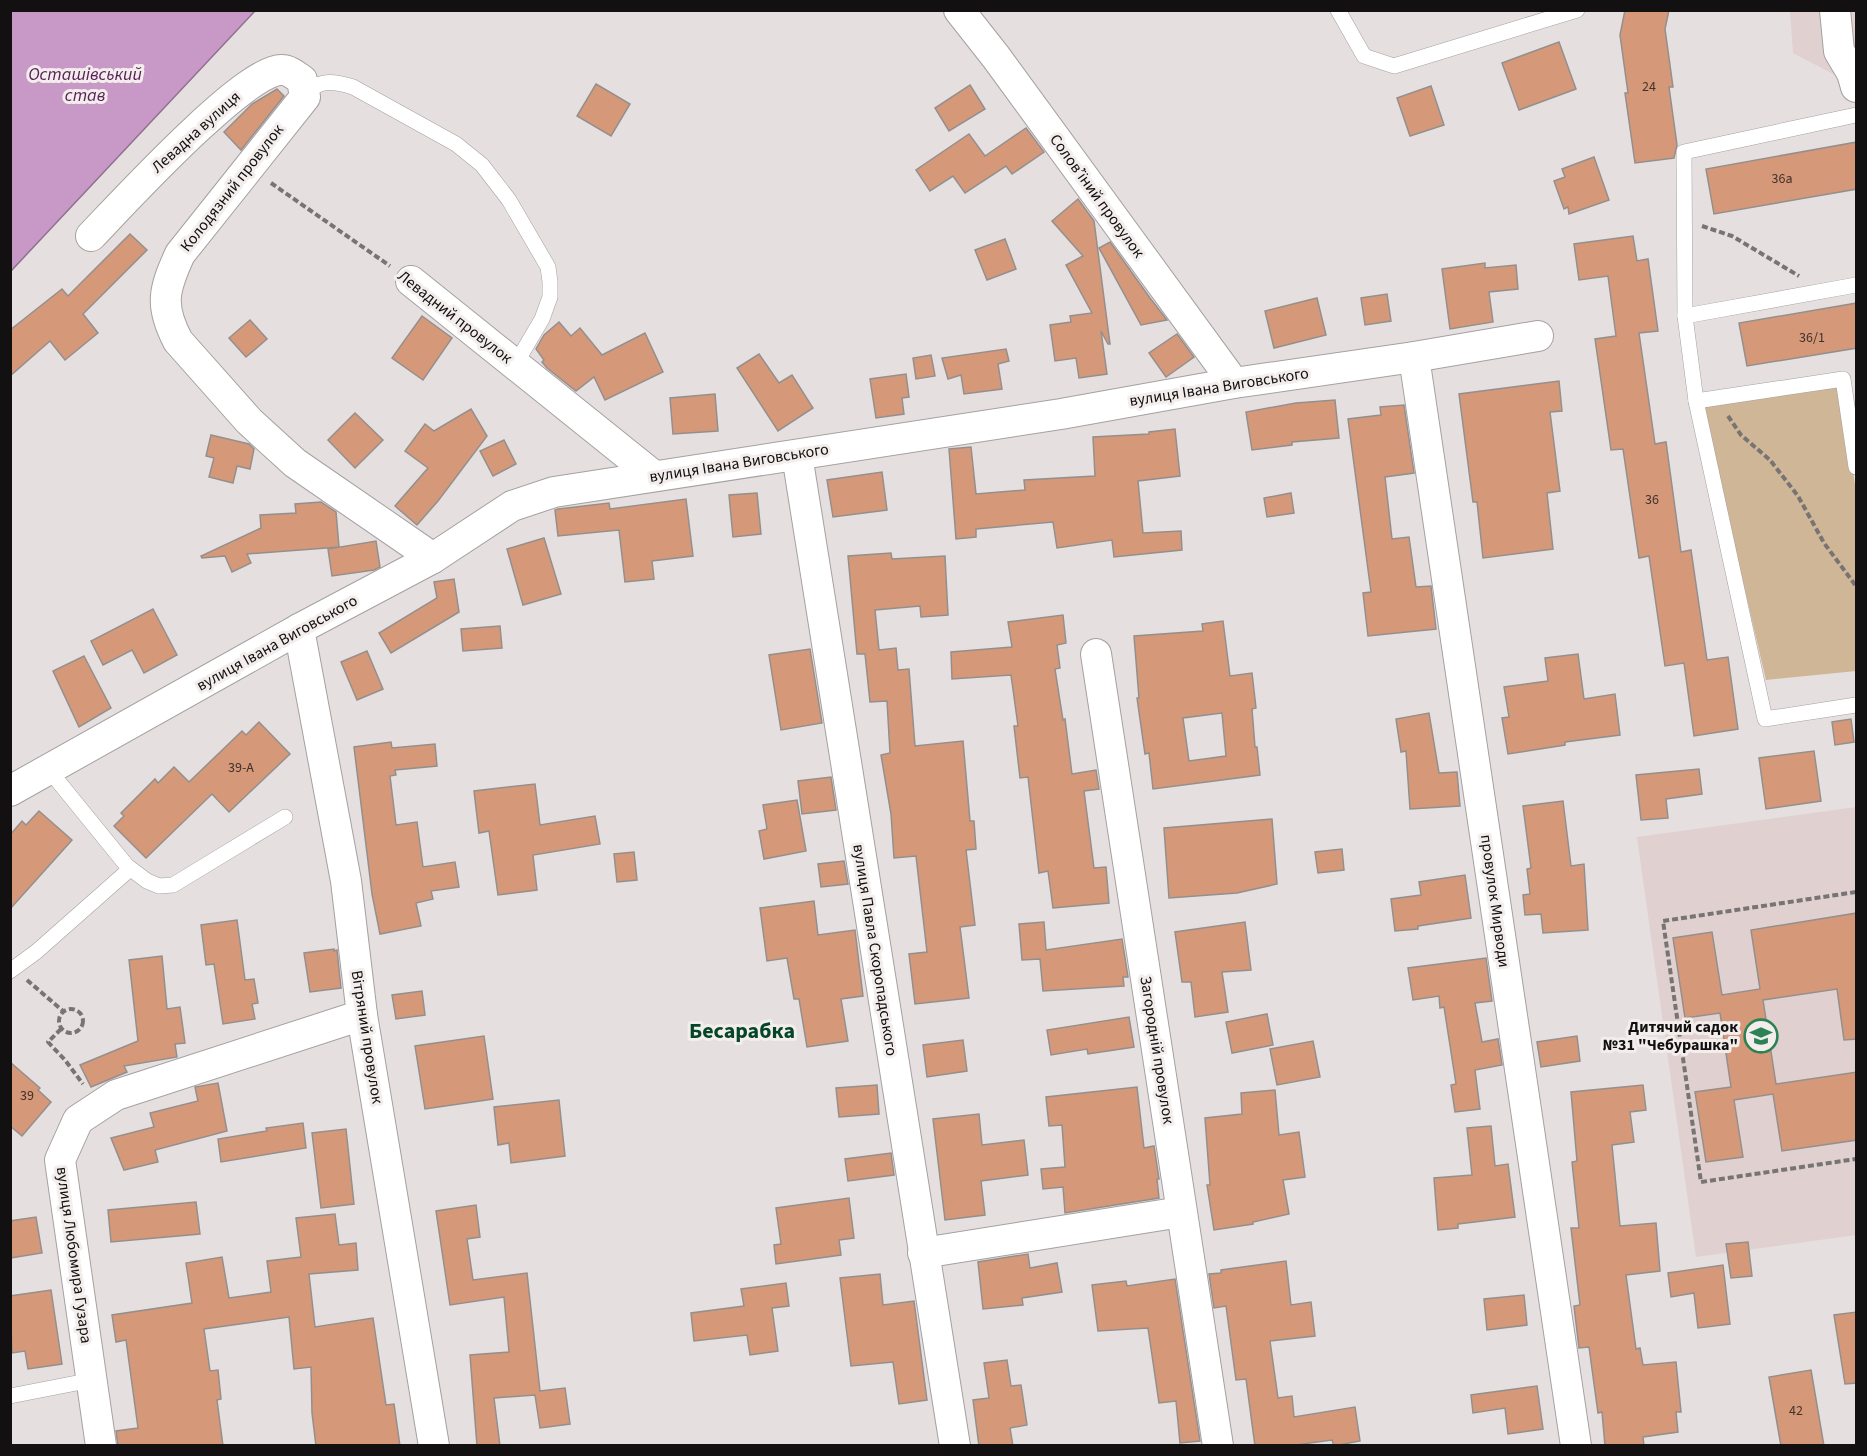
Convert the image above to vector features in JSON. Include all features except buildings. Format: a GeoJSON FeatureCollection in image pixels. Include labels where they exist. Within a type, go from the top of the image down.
{"type":"FeatureCollection","features":[{"type":"Feature","properties":{"kind":"street","name":"Соловʼїний провулок"},"geometry":{"type":"LineString","coordinates":[[959,10],[996,57],[1234,383]]}},
{"type":"Feature","properties":{"kind":"street"},"geometry":{"type":"LineString","coordinates":[[1835,10],[1839,51],[1857,87]]}},
{"type":"Feature","properties":{"kind":"street","name":"Левадна вулиця"},"geometry":{"type":"LineString","coordinates":[[91,236],[153,170],[250,84],[271,72],[281,70],[302,80],[305,97]]}},
{"type":"Feature","properties":{"kind":"street","name":"Колодязний провулок"},"geometry":{"type":"LineString","coordinates":[[305,97],[180,254],[167,283],[165,305],[171,327],[178,341],[249,422],[295,463],[433,558]]}},
{"type":"Feature","properties":{"kind":"street","name":"Левадний провулок"},"geometry":{"type":"LineString","coordinates":[[411,281],[654,476]]}},
{"type":"Feature","properties":{"kind":"street","name":"вулиця Івана Виговського"},"geometry":{"type":"LineString","coordinates":[[10,791],[299,629],[433,558],[512,506],[554,492],[1061,414],[1234,383],[1414,357],[1538,336]]}},
{"type":"Feature","properties":{"kind":"street","name":"провулок Мирводи"},"geometry":{"type":"LineString","coordinates":[[1414,357],[1576,1446]]}},
{"type":"Feature","properties":{"kind":"street","name":"вулиця Павла Скоропадського"},"geometry":{"type":"LineString","coordinates":[[797,455],[955,1446]]}},
{"type":"Feature","properties":{"kind":"street","name":"Вітряний провулок"},"geometry":{"type":"LineString","coordinates":[[299,629],[346,881],[362,1015],[434,1446]]}},
{"type":"Feature","properties":{"kind":"street","name":"Загородній провулок"},"geometry":{"type":"LineString","coordinates":[[1096,654],[1218,1446]]}},
{"type":"Feature","properties":{"kind":"street","name":"вулиця Любомира Гузара"},"geometry":{"type":"LineString","coordinates":[[101,1446],[60,1160],[78,1120],[116,1095],[362,1015]]}},
{"type":"Feature","properties":{"kind":"street"},"geometry":{"type":"LineString","coordinates":[[923,1253],[1181,1212]]}},
{"type":"Feature","properties":{"kind":"lane"},"geometry":{"type":"LineString","coordinates":[[1338,10],[1364,56],[1395,66],[1577,10]]}},
{"type":"Feature","properties":{"kind":"lane"},"geometry":{"type":"LineString","coordinates":[[305,97],[310,89],[326,82],[353,87],[456,144],[482,165],[509,200],[548,267],[550,297],[542,319],[515,365]]}},
{"type":"Feature","properties":{"kind":"lane"},"geometry":{"type":"LineString","coordinates":[[1857,115],[1684,152],[1685,316],[1696,401],[1766,719],[1857,705]]}},
{"type":"Feature","properties":{"kind":"lane"},"geometry":{"type":"LineString","coordinates":[[1685,316],[1857,285]]}},
{"type":"Feature","properties":{"kind":"lane"},"geometry":{"type":"LineString","coordinates":[[1696,401],[1843,380],[1857,467]]}},
{"type":"Feature","properties":{"kind":"lane"},"geometry":{"type":"LineString","coordinates":[[49,771],[130,869],[159,886],[173,885],[285,817]]}},
{"type":"Feature","properties":{"kind":"lane"},"geometry":{"type":"LineString","coordinates":[[17,974],[36,952],[130,869]]}},
{"type":"Feature","properties":{"kind":"lane"},"geometry":{"type":"LineString","coordinates":[[10,1396],[92,1380]]}},
{"type":"Feature","properties":{"kind":"path","name":"Левадний провулок"},"geometry":{"type":"LineString","coordinates":[[248,167],[411,281]]}},
{"type":"Feature","properties":{"kind":"path"},"geometry":{"type":"LineString","coordinates":[[1684,220],[1732,236],[1824,291]]}},
{"type":"Feature","properties":{"kind":"path"},"geometry":{"type":"LineString","coordinates":[[1716,398],[1741,435],[1770,460],[1798,496],[1824,543],[1857,586]]}},
{"type":"Feature","properties":{"kind":"path"},"geometry":{"type":"LineString","coordinates":[[1857,892],[1663,921],[1701,1182],[1857,1159]]}},
{"type":"Feature","properties":{"kind":"path"},"geometry":{"type":"LineString","coordinates":[[17,974],[63,1011]]}},
{"type":"Feature","properties":{"kind":"path"},"geometry":{"type":"LineString","coordinates":[[74,1009],[81,1013],[83,1021],[80,1029],[69,1033],[61,1029],[58,1021],[63,1011],[74,1009]]}},
{"type":"Feature","properties":{"kind":"path"},"geometry":{"type":"LineString","coordinates":[[61,1029],[48,1042],[75,1072]]}},
{"type":"Feature","properties":{"kind":"shaded area"},"geometry":{"type":"Polygon","coordinates":[[[1790,11],[1856,11],[1856,86],[1793,53],[1790,11]]]}},
{"type":"Feature","properties":{"kind":"shaded area"},"geometry":{"type":"Polygon","coordinates":[[[1840,384],[1856,492],[1856,671],[1766,680],[1702,406],[1840,384]]]}},
{"type":"Feature","properties":{"kind":"shaded area","name":"Дитячий садок №31 \"Чебурашка\""},"geometry":{"type":"Polygon","coordinates":[[[1856,807],[1856,1235],[1696,1257],[1637,837],[1856,807]]]}},
{"type":"Feature","properties":{"kind":"water","name":"Осташівський став"},"geometry":{"type":"Polygon","coordinates":[[[10,11],[255,11],[11,271],[10,11]]]}},
{"type":"Feature","properties":{"kind":"place","name":"Дитячий садок №31 \"Чебурашка\""},"geometry":{"type":"Point","coordinates":[1761,1036]}},
{"type":"Feature","properties":{"kind":"district","name":"Бесарабка"},"geometry":{"type":"Point","coordinates":[742,1031]}}]}
